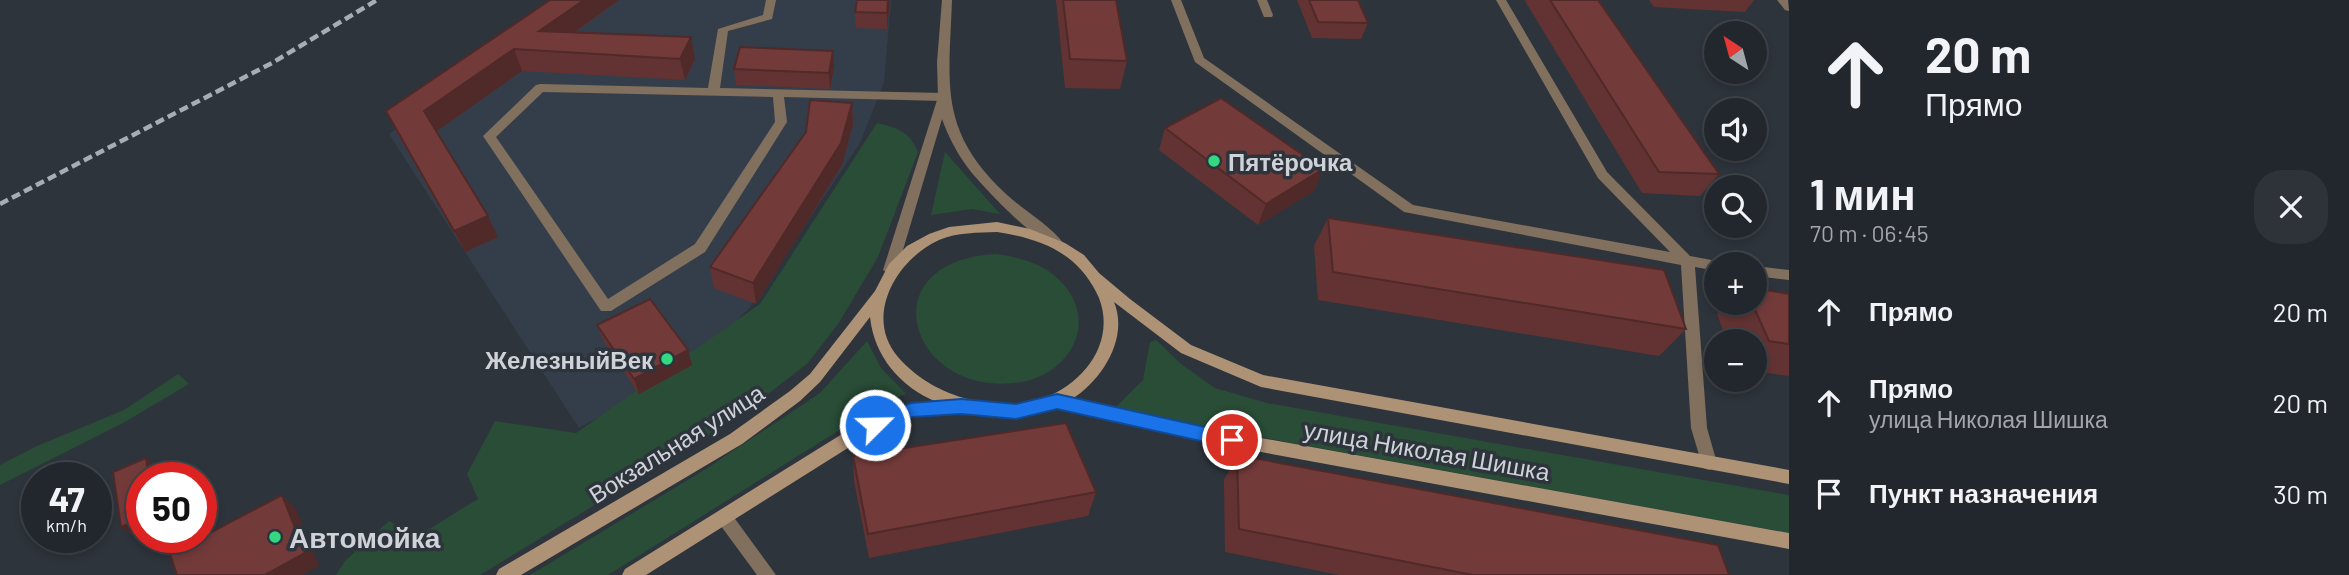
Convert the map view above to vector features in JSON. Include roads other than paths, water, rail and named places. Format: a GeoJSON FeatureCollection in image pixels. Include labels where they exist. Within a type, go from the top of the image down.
{"type":"FeatureCollection","features":[{"type":"Feature","properties":{"kind":"main road"},"geometry":{"type":"LineString","coordinates":[[631,575],[861,431],[889,418],[911,410],[961,407],[1016,411],[1057,401],[1084,384],[1104,360],[1112,332],[1109,303],[1096,277],[1079,258],[1057,244],[1028,232],[965,228],[935,236],[910,250],[890,270],[878,295],[876,321],[884,348],[902,373],[928,393],[961,407]]}},
{"type":"Feature","properties":{"kind":"main road","name":"улица Николая Шишка"},"geometry":{"type":"LineString","coordinates":[[1096,277],[1125,303],[1186,349],[1261,381],[1789,477]]}},
{"type":"Feature","properties":{"kind":"main road","name":"Вокзальная улица"},"geometry":{"type":"LineString","coordinates":[[505,575],[736,439],[795,396],[815,378],[878,295]]}},
{"type":"Feature","properties":{"kind":"main road","name":"улица Николая Шишка"},"geometry":{"type":"LineString","coordinates":[[1057,401],[1206,436],[1789,541]]}},
{"type":"Feature","properties":{"kind":"street"},"geometry":{"type":"LineString","coordinates":[[714,90],[723,29],[768,17],[771,0]]}},
{"type":"Feature","properties":{"kind":"street"},"geometry":{"type":"LineString","coordinates":[[947,0],[943,97],[948,121],[955,137],[985,181],[1057,244]]}},
{"type":"Feature","properties":{"kind":"street"},"geometry":{"type":"LineString","coordinates":[[1176,0],[1199,60],[1409,209],[1704,264]]}},
{"type":"Feature","properties":{"kind":"street"},"geometry":{"type":"LineString","coordinates":[[1262,0],[1268,15]]}},
{"type":"Feature","properties":{"kind":"street"},"geometry":{"type":"LineString","coordinates":[[1501,0],[1602,175],[1688,262],[1699,428],[1709,463]]}},
{"type":"Feature","properties":{"kind":"street"},"geometry":{"type":"LineString","coordinates":[[1782,0],[1789,8]]}},
{"type":"Feature","properties":{"kind":"street"},"geometry":{"type":"LineString","coordinates":[[778,92],[781,122],[700,248],[606,307],[489,136],[540,88],[714,90],[943,97]]}},
{"type":"Feature","properties":{"kind":"street"},"geometry":{"type":"LineString","coordinates":[[890,270],[943,97]]}},
{"type":"Feature","properties":{"kind":"street"},"geometry":{"type":"LineString","coordinates":[[1767,272],[1789,275]]}},
{"type":"Feature","properties":{"kind":"street"},"geometry":{"type":"LineString","coordinates":[[724,517],[767,575]]}},
{"type":"Feature","properties":{"kind":"railway"},"geometry":{"type":"LineString","coordinates":[[0,204],[272,63],[377,0]]}},
{"type":"Feature","properties":{"kind":"place","name":"Пятёрочка"},"geometry":{"type":"Point","coordinates":[1214,161]}},
{"type":"Feature","properties":{"kind":"place","name":"ЖелезныйВек"},"geometry":{"type":"Point","coordinates":[667,359]}},
{"type":"Feature","properties":{"kind":"place","name":"Автомойка"},"geometry":{"type":"Point","coordinates":[275,537]}}]}
